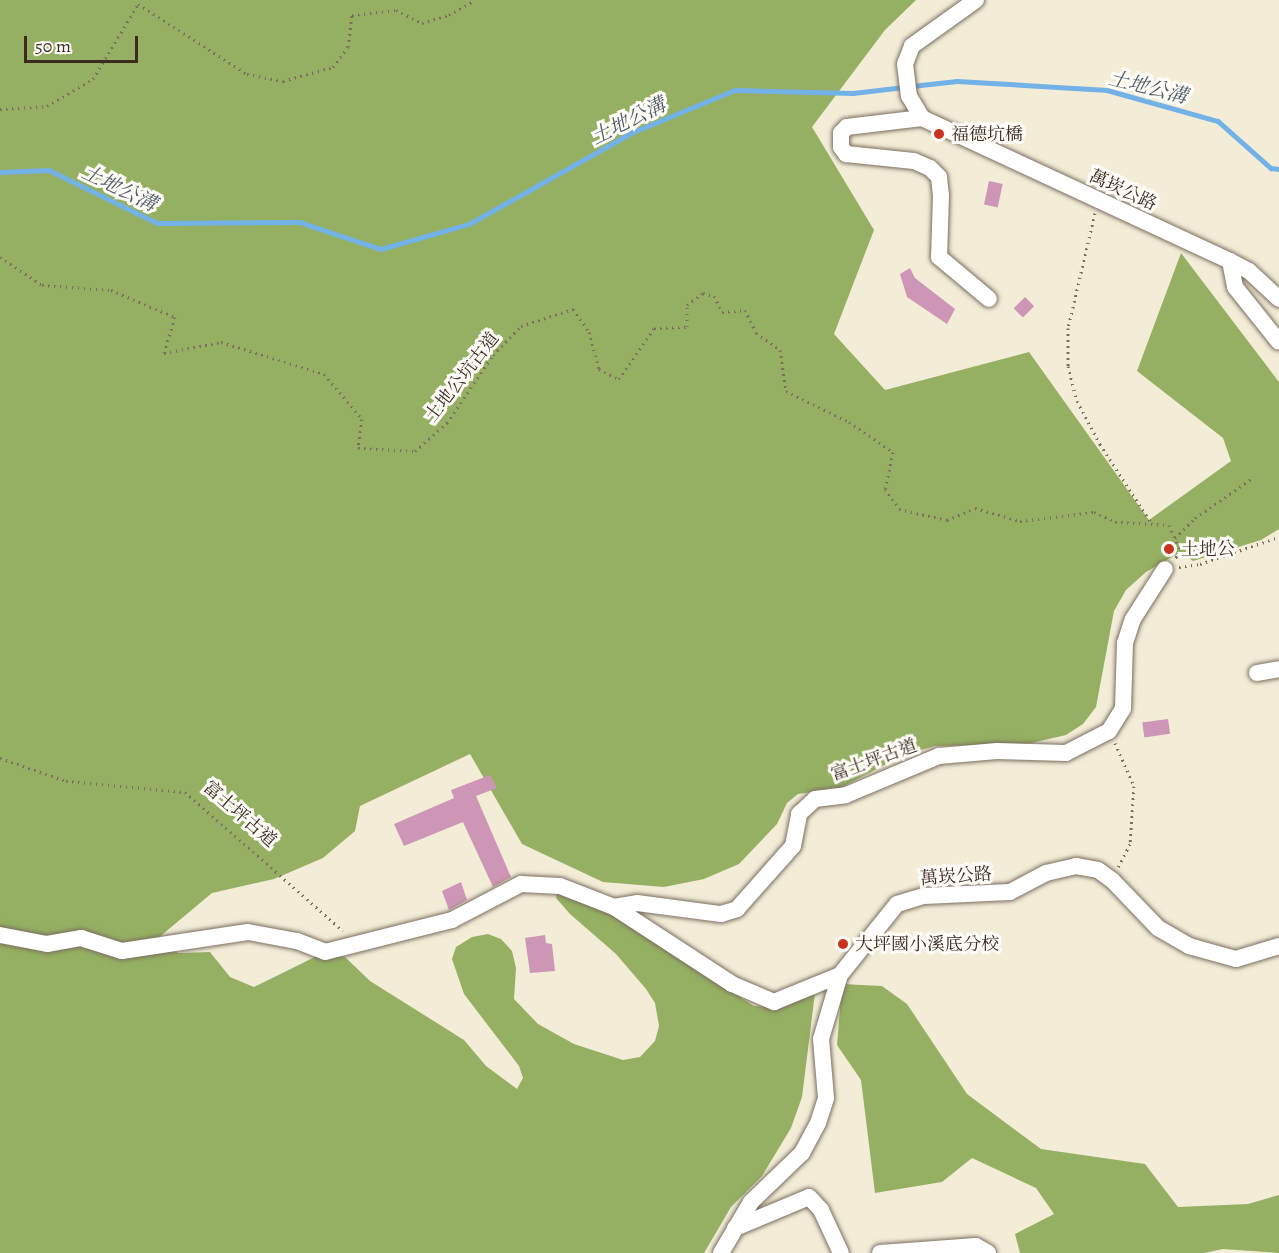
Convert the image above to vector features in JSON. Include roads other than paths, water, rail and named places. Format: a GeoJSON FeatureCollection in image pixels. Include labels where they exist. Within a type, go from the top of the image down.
{"type":"FeatureCollection","features":[{"type":"Feature","properties":{"kind":"street"},"geometry":{"type":"LineString","coordinates":[[976,0],[912,46],[905,64],[909,96],[919,114],[847,127],[841,133],[841,147],[846,154],[914,161],[930,168],[939,177],[941,195],[939,257],[989,299]]}},
{"type":"Feature","properties":{"kind":"street","name":"萬崁公路"},"geometry":{"type":"LineString","coordinates":[[919,114],[1098,201],[1250,271],[1279,299]]}},
{"type":"Feature","properties":{"kind":"street"},"geometry":{"type":"LineString","coordinates":[[1230,261],[1235,286],[1279,342]]}},
{"type":"Feature","properties":{"kind":"street","name":"富士坪古道"},"geometry":{"type":"LineString","coordinates":[[0,935],[47,944],[81,939],[122,951],[248,932],[297,940],[325,952],[452,920],[521,884],[560,886],[614,907],[637,903],[721,914],[737,909],[793,846],[799,814],[815,799],[846,795],[939,756],[997,751],[1066,753],[1109,731],[1123,709],[1125,643],[1133,619],[1165,569]]}},
{"type":"Feature","properties":{"kind":"street"},"geometry":{"type":"LineString","coordinates":[[1257,673],[1279,669]]}},
{"type":"Feature","properties":{"kind":"street","name":"萬崁公路"},"geometry":{"type":"LineString","coordinates":[[721,1253],[734,1228],[752,1202],[802,1153],[818,1123],[826,1098],[821,1039],[840,975],[891,910],[908,900],[1010,892],[1029,885],[1046,873],[1076,866],[1098,870],[1112,880],[1158,928],[1189,946],[1236,960],[1279,946]]}},
{"type":"Feature","properties":{"kind":"street"},"geometry":{"type":"LineString","coordinates":[[614,907],[732,984],[774,1002],[840,975]]}},
{"type":"Feature","properties":{"kind":"street"},"geometry":{"type":"LineString","coordinates":[[734,1228],[808,1197],[821,1210],[840,1253]]}},
{"type":"Feature","properties":{"kind":"street"},"geometry":{"type":"LineString","coordinates":[[880,1253],[976,1246],[988,1253]]}},
{"type":"Feature","properties":{"kind":"waterway","name":"土地公溝"},"geometry":{"type":"LineString","coordinates":[[912,86],[957,81],[1107,90],[1218,121],[1271,168],[1279,169]]}},
{"type":"Feature","properties":{"kind":"waterway","name":"土地公溝"},"geometry":{"type":"LineString","coordinates":[[0,172],[49,170],[157,223],[299,222],[381,249],[469,224],[631,133],[735,90],[853,93],[904,87]]}},
{"type":"Feature","properties":{"kind":"place","name":"福德坑橋"},"geometry":{"type":"Point","coordinates":[939,134]}},
{"type":"Feature","properties":{"kind":"place","name":"土地公"},"geometry":{"type":"Point","coordinates":[1169,549]}},
{"type":"Feature","properties":{"kind":"place","name":"大坪國小溪底分校"},"geometry":{"type":"Point","coordinates":[843,944]}}]}
